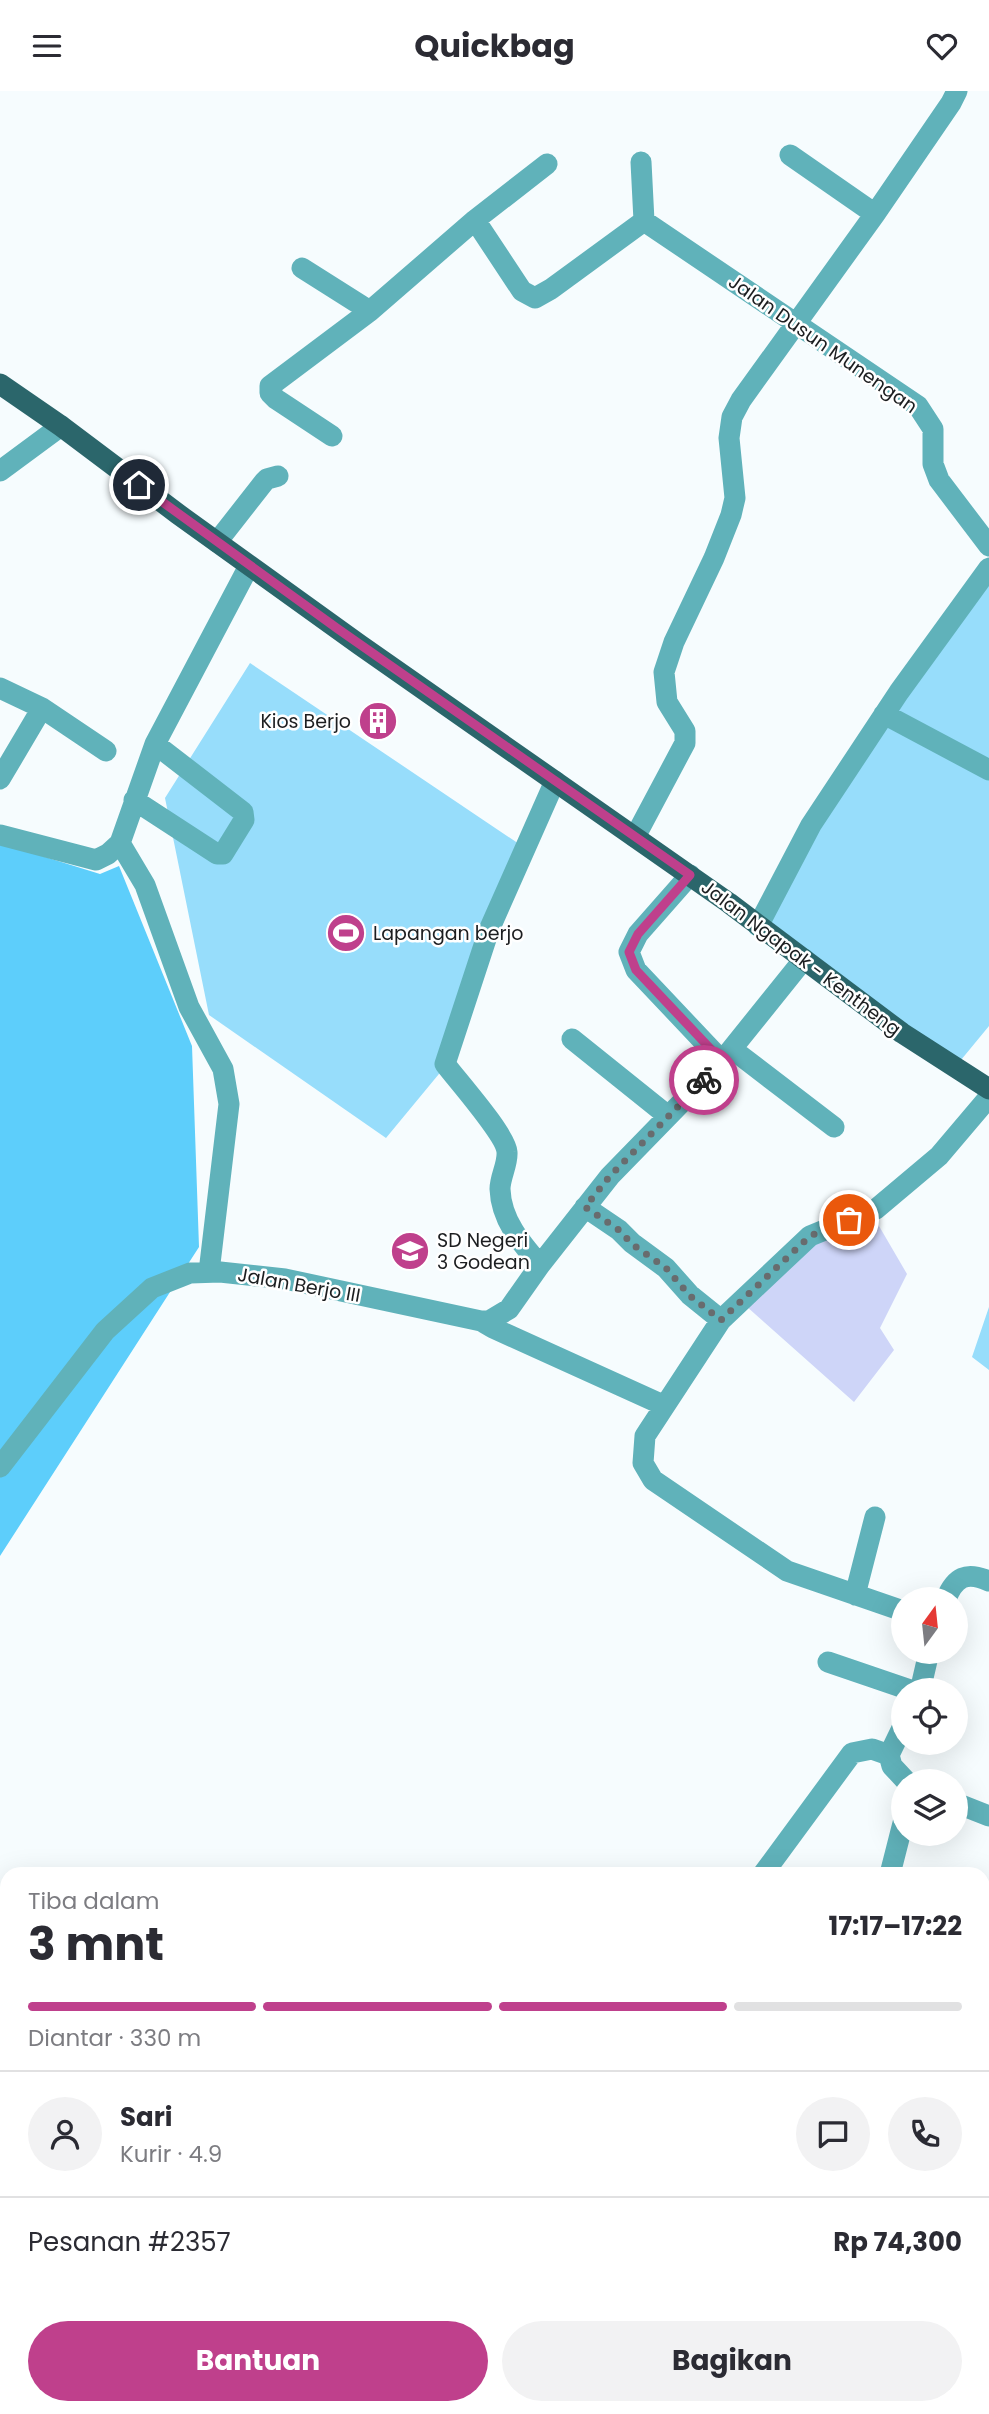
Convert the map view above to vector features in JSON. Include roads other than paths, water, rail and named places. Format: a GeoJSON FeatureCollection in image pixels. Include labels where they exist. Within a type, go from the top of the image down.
{"type":"FeatureCollection","features":[{"type":"Feature","properties":{"kind":"main road","name":"Jalan Ngapak - Kentheng"},"geometry":{"type":"LineString","coordinates":[[0,384],[249,566],[690,875],[902,1033],[989,1089]]}},
{"type":"Feature","properties":{"kind":"street"},"geometry":{"type":"LineString","coordinates":[[635,837],[685,743],[685,731],[667,702],[664,672],[674,642],[714,558],[736,498],[729,438],[732,417],[741,400],[876,214],[957,91]]}},
{"type":"Feature","properties":{"kind":"street"},"geometry":{"type":"LineString","coordinates":[[790,155],[876,214]]}},
{"type":"Feature","properties":{"kind":"street"},"geometry":{"type":"LineString","coordinates":[[475,220],[522,291],[535,298],[644,221],[641,162]]}},
{"type":"Feature","properties":{"kind":"street"},"geometry":{"type":"LineString","coordinates":[[332,436],[276,399],[270,393],[270,386],[370,311],[475,220],[547,164]]}},
{"type":"Feature","properties":{"kind":"street","name":"Jalan Dusun Munengan"},"geometry":{"type":"LineString","coordinates":[[644,221],[918,406],[933,429],[933,464],[939,480],[989,546]]}},
{"type":"Feature","properties":{"kind":"street"},"geometry":{"type":"LineString","coordinates":[[302,268],[370,311]]}},
{"type":"Feature","properties":{"kind":"street"},"geometry":{"type":"LineString","coordinates":[[0,471],[61,426]]}},
{"type":"Feature","properties":{"kind":"street"},"geometry":{"type":"LineString","coordinates":[[217,542],[264,482],[278,476]]}},
{"type":"Feature","properties":{"kind":"street"},"geometry":{"type":"LineString","coordinates":[[0,835],[96,860],[120,843],[155,744],[249,566]]}},
{"type":"Feature","properties":{"kind":"street"},"geometry":{"type":"LineString","coordinates":[[758,926],[811,825],[884,714],[989,568]]}},
{"type":"Feature","properties":{"kind":"street"},"geometry":{"type":"LineString","coordinates":[[0,688],[42,708],[106,751]]}},
{"type":"Feature","properties":{"kind":"street"},"geometry":{"type":"LineString","coordinates":[[0,779],[42,708]]}},
{"type":"Feature","properties":{"kind":"street"},"geometry":{"type":"LineString","coordinates":[[884,714],[989,770]]}},
{"type":"Feature","properties":{"kind":"street"},"geometry":{"type":"LineString","coordinates":[[134,800],[217,854],[223,854],[244,820],[243,813],[155,744]]}},
{"type":"Feature","properties":{"kind":"street"},"geometry":{"type":"LineString","coordinates":[[540,1265],[518,1240],[505,1213],[500,1189],[507,1150],[499,1133],[445,1064],[489,930],[555,781]]}},
{"type":"Feature","properties":{"kind":"street"},"geometry":{"type":"LineString","coordinates":[[120,843],[145,885],[188,1007],[223,1069],[226,1081],[229,1104],[209,1272]]}},
{"type":"Feature","properties":{"kind":"street"},"geometry":{"type":"LineString","coordinates":[[690,875],[638,934],[629,952],[636,970],[727,1055],[834,1127]]}},
{"type":"Feature","properties":{"kind":"street"},"geometry":{"type":"LineString","coordinates":[[481,1321],[489,1321],[509,1309],[610,1176],[727,1055],[804,959]]}},
{"type":"Feature","properties":{"kind":"street"},"geometry":{"type":"LineString","coordinates":[[572,1038],[668,1116]]}},
{"type":"Feature","properties":{"kind":"street"},"geometry":{"type":"LineString","coordinates":[[891,1607],[787,1571],[653,1480],[643,1463],[645,1436],[721,1320],[810,1236],[876,1209],[939,1156],[989,1097]]}},
{"type":"Feature","properties":{"kind":"street"},"geometry":{"type":"LineString","coordinates":[[585,1207],[666,1268],[690,1296],[721,1320]]}},
{"type":"Feature","properties":{"kind":"street","name":"Jalan Berjo III"},"geometry":{"type":"LineString","coordinates":[[0,1467],[105,1331],[152,1288],[190,1272],[285,1279],[481,1321],[663,1405]]}},
{"type":"Feature","properties":{"kind":"street"},"geometry":{"type":"LineString","coordinates":[[855,1595],[875,1517]]}},
{"type":"Feature","properties":{"kind":"street"},"geometry":{"type":"LineString","coordinates":[[951,1587],[961,1578],[976,1575],[989,1581]]}},
{"type":"Feature","properties":{"kind":"street"},"geometry":{"type":"LineString","coordinates":[[828,1663],[891,1684]]}},
{"type":"Feature","properties":{"kind":"street"},"geometry":{"type":"LineString","coordinates":[[768,1867],[852,1753],[872,1749],[889,1755]]}},
{"type":"Feature","properties":{"kind":"street"},"geometry":{"type":"LineString","coordinates":[[891,1751],[889,1755],[895,1769]]}},
{"type":"Feature","properties":{"kind":"street"},"geometry":{"type":"LineString","coordinates":[[968,1808],[989,1816]]}},
{"type":"Feature","properties":{"kind":"street"},"geometry":{"type":"LineString","coordinates":[[892,1867],[897,1846]]}},
{"type":"Feature","properties":{"kind":"place","name":"Kios Berjo"},"geometry":{"type":"Point","coordinates":[378,721]}},
{"type":"Feature","properties":{"kind":"place","name":"Lapangan berjo"},"geometry":{"type":"Point","coordinates":[346,933]}},
{"type":"Feature","properties":{"kind":"place","name":"SD Negeri 3 Godean"},"geometry":{"type":"Point","coordinates":[410,1251]}}]}
